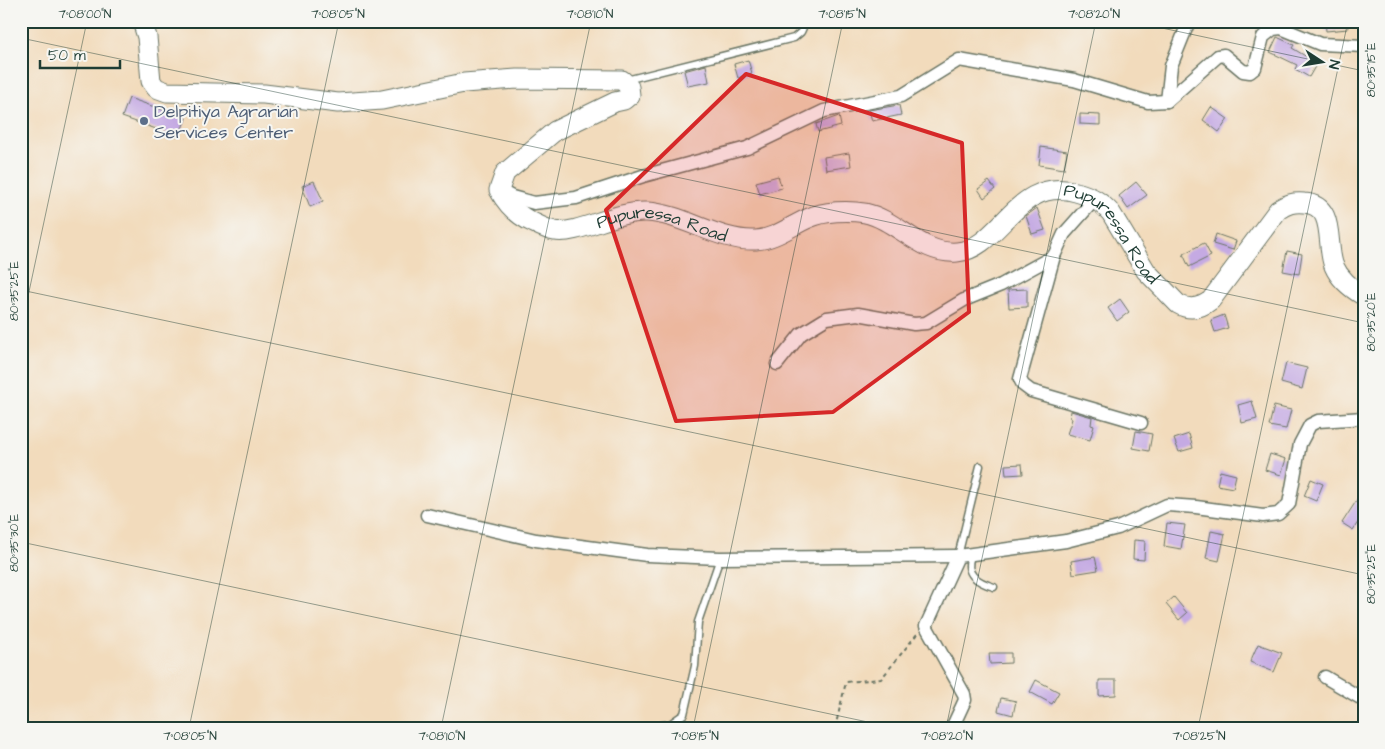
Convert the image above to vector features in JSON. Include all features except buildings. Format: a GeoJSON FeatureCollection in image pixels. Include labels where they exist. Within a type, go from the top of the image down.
{"type":"FeatureCollection","features":[{"type":"Feature","properties":{"kind":"main road"},"geometry":{"type":"LineString","coordinates":[[142,21],[147,38],[151,81],[156,88],[167,92],[264,94],[338,103],[382,100],[464,83],[517,79],[622,80],[629,87],[630,94],[624,100],[615,102],[555,131],[505,173],[499,190]]}},
{"type":"Feature","properties":{"kind":"main road","name":"Pupuressa Road"},"geometry":{"type":"LineString","coordinates":[[499,190],[509,205],[526,219],[556,231],[631,212],[649,212],[739,238],[756,240],[769,238],[811,217],[842,212],[863,213],[880,218],[923,244],[942,252],[959,252],[971,248],[987,237],[1016,208],[1036,195],[1055,190],[1069,190],[1096,198],[1111,213],[1146,271],[1184,308],[1204,306],[1211,300],[1278,210],[1293,202],[1311,203],[1319,208],[1324,215],[1334,267],[1348,286],[1364,296]]}},
{"type":"Feature","properties":{"kind":"street"},"geometry":{"type":"LineString","coordinates":[[1167,101],[1171,66],[1189,21]]}},
{"type":"Feature","properties":{"kind":"street"},"geometry":{"type":"LineString","coordinates":[[499,190],[512,197],[534,203],[576,198],[643,176],[747,148],[824,111],[901,96],[958,60],[1074,80],[1148,102],[1167,101],[1218,56],[1224,55],[1243,71],[1250,72],[1255,68],[1263,37],[1273,29],[1281,28],[1320,44],[1364,46]]}},
{"type":"Feature","properties":{"kind":"street"},"geometry":{"type":"LineString","coordinates":[[1096,198],[1064,234],[1054,256],[1020,379],[1023,385],[1031,391],[1142,423]]}},
{"type":"Feature","properties":{"kind":"street"},"geometry":{"type":"LineString","coordinates":[[777,364],[801,334],[827,318],[858,314],[914,324],[926,323],[964,300],[1001,285],[1054,256]]}},
{"type":"Feature","properties":{"kind":"street"},"geometry":{"type":"LineString","coordinates":[[427,515],[536,540],[647,555],[720,558],[964,556],[1066,541],[1092,535],[1118,528],[1167,505],[1263,516],[1278,514],[1289,504],[1300,444],[1310,425],[1318,421],[1364,418]]}},
{"type":"Feature","properties":{"kind":"street"},"geometry":{"type":"LineString","coordinates":[[952,728],[964,700],[964,694],[926,626],[964,556]]}},
{"type":"Feature","properties":{"kind":"street"},"geometry":{"type":"LineString","coordinates":[[1325,677],[1364,700]]}},
{"type":"Feature","properties":{"kind":"lane"},"geometry":{"type":"LineString","coordinates":[[622,80],[794,38],[801,32],[806,21]]}},
{"type":"Feature","properties":{"kind":"lane"},"geometry":{"type":"LineString","coordinates":[[980,466],[964,556],[972,576],[977,581],[994,587]]}},
{"type":"Feature","properties":{"kind":"lane"},"geometry":{"type":"LineString","coordinates":[[643,728],[670,724],[684,714],[695,666],[698,622],[720,558]]}},
{"type":"Feature","properties":{"kind":"path"},"geometry":{"type":"LineString","coordinates":[[835,728],[846,682],[881,678],[912,639],[926,626]]}},
{"type":"Feature","properties":{"kind":"highlighted area"},"geometry":{"type":"Polygon","coordinates":[[[746,74],[962,143],[969,312],[833,412],[676,421],[606,210],[746,74]]]}},
{"type":"Feature","properties":{"kind":"place","name":"Delpitiya Agrarian Services Center"},"geometry":{"type":"Point","coordinates":[144,121]}}]}
